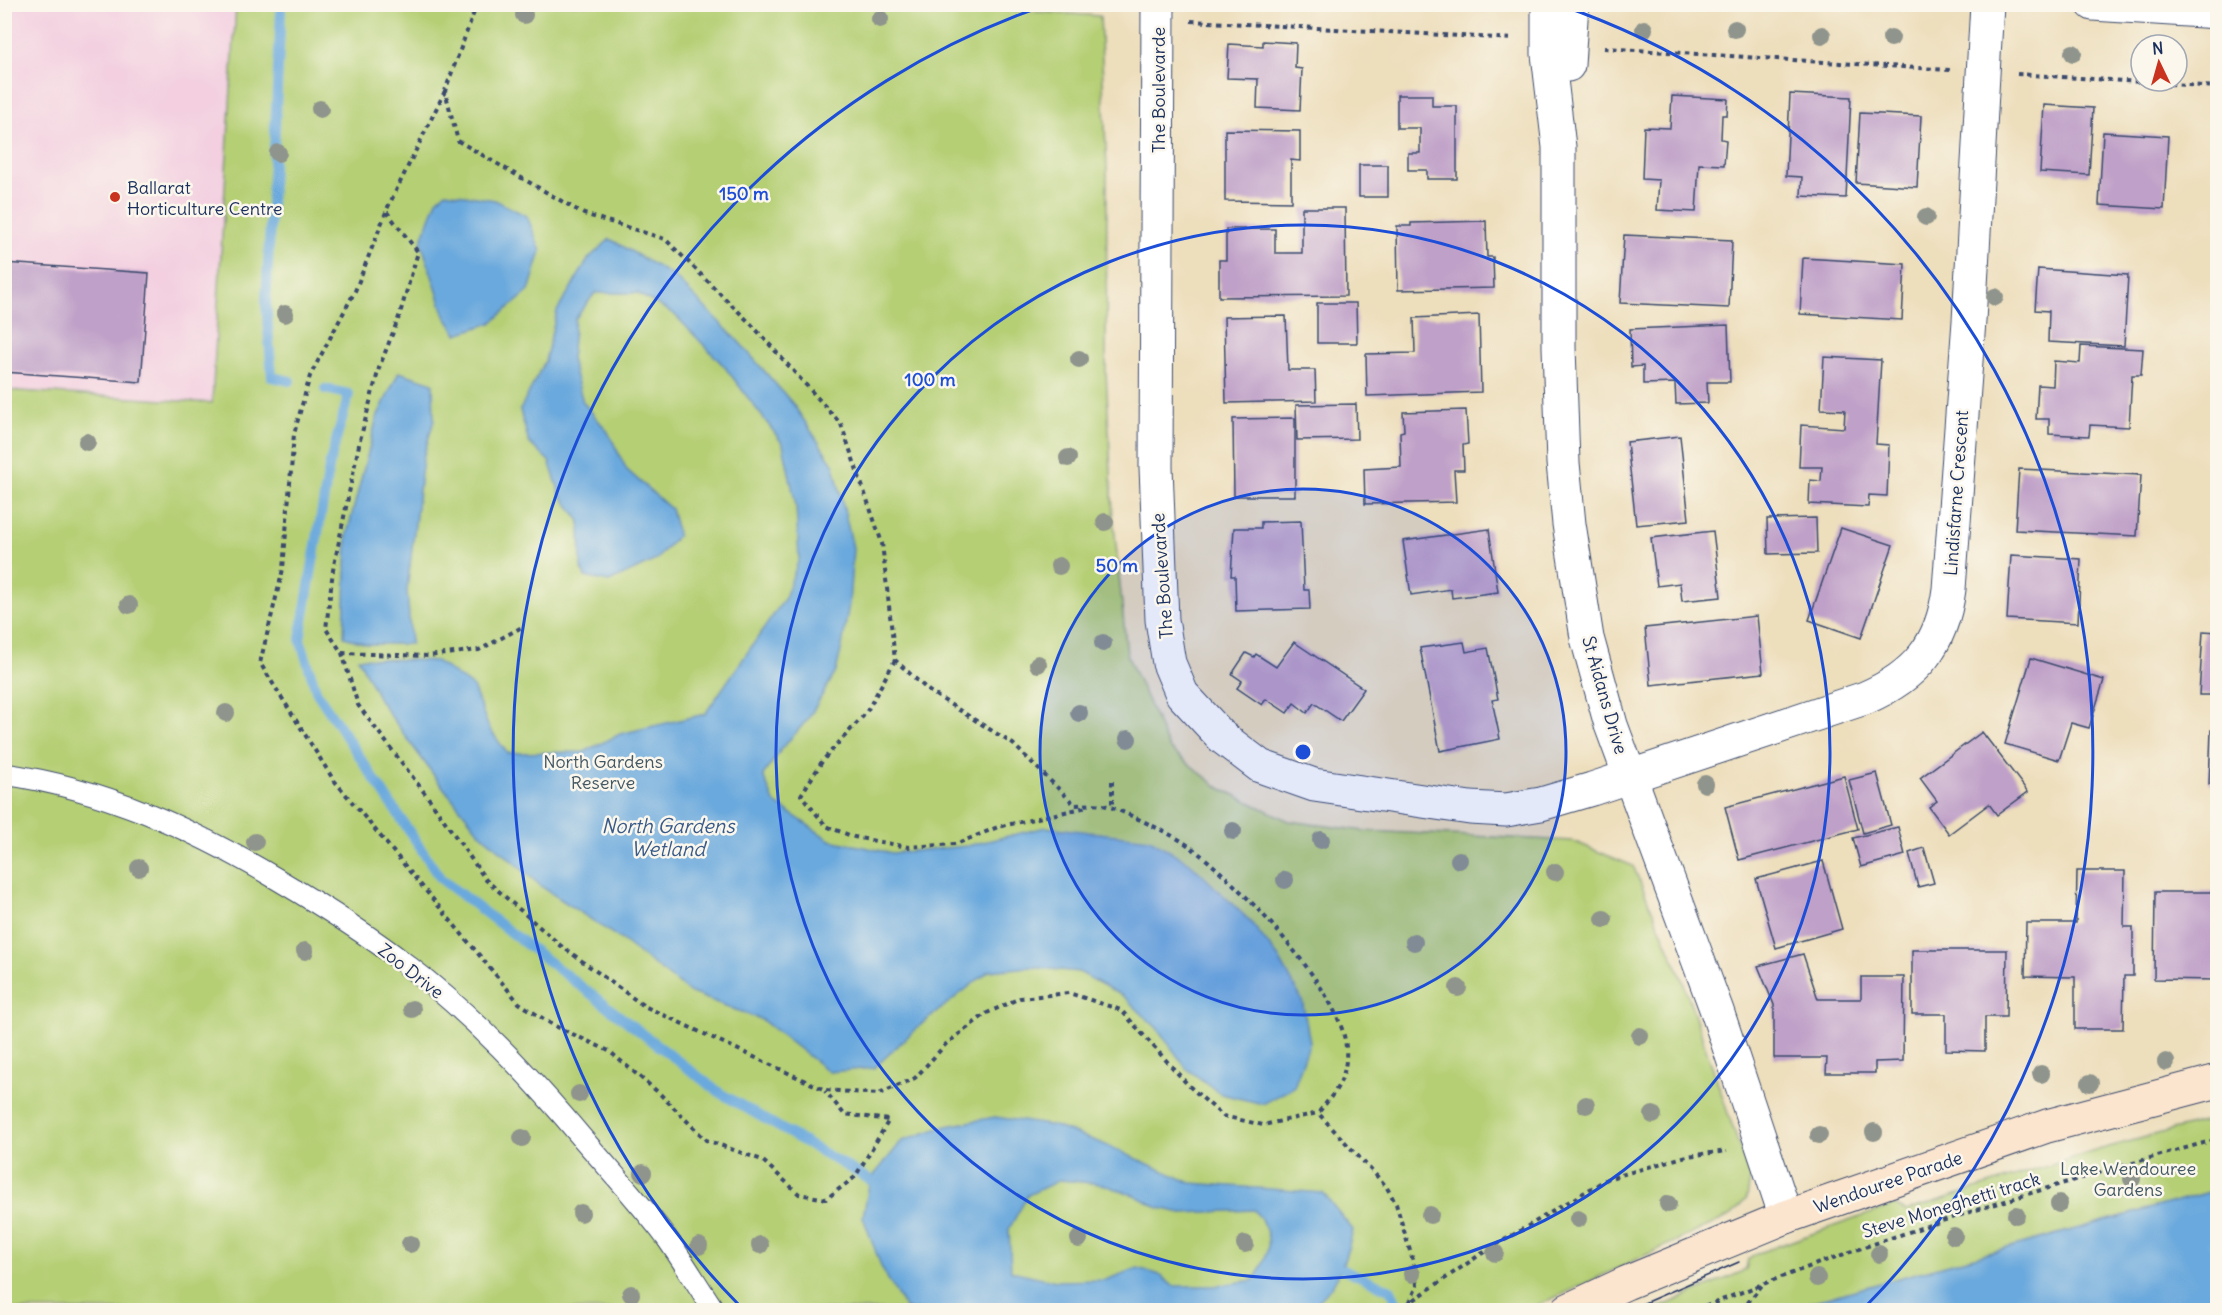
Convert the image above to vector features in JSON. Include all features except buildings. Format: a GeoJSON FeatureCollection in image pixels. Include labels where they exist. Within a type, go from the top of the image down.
{"type":"FeatureCollection","features":[{"type":"Feature","properties":{"kind":"street","name":"St Aidans Drive"},"geometry":{"type":"LineString","coordinates":[[1548,4],[1548,54],[1559,147]]}},
{"type":"Feature","properties":{"kind":"street","name":"St Aidans Drive"},"geometry":{"type":"LineString","coordinates":[[1572,4],[1559,147],[1560,398],[1569,524],[1587,638],[1600,689],[1717,1011],[1786,1217]]}},
{"type":"Feature","properties":{"kind":"street","name":"Lindisfarne Crescent"},"geometry":{"type":"LineString","coordinates":[[1630,775],[1884,690],[1913,668],[1939,633],[1949,589],[1969,321],[1987,4]]}},
{"type":"Feature","properties":{"kind":"street"},"geometry":{"type":"LineString","coordinates":[[2093,4],[2217,12]]}},
{"type":"Feature","properties":{"kind":"street","name":"The Boulevarde"},"geometry":{"type":"LineString","coordinates":[[1157,12],[1157,479],[1162,620],[1169,663],[1182,694],[1197,712],[1241,753],[1260,766],[1314,786],[1470,808],[1506,810],[1540,804],[1630,775]]}},
{"type":"Feature","properties":{"kind":"street","name":"Wendouree Parade"},"geometry":{"type":"LineString","coordinates":[[1568,1311],[1626,1283],[1786,1217],[2046,1126],[2217,1081]]}},
{"type":"Feature","properties":{"kind":"lane","name":"Zoo Drive"},"geometry":{"type":"LineString","coordinates":[[4,774],[48,780],[80,789],[128,804],[174,824],[244,859],[310,899],[407,965],[479,1026],[539,1087],[666,1238],[714,1311]]}},
{"type":"Feature","properties":{"kind":"path"},"geometry":{"type":"LineString","coordinates":[[477,4],[445,91],[386,212],[355,291],[310,376],[294,434],[283,569],[260,663],[333,779],[519,1003],[553,1025],[609,1051],[658,1093],[706,1140],[762,1160],[799,1194],[826,1199],[855,1177],[888,1120],[844,1114],[825,1090]]}},
{"type":"Feature","properties":{"kind":"path"},"geometry":{"type":"LineString","coordinates":[[1157,12],[1518,40]]}},
{"type":"Feature","properties":{"kind":"path"},"geometry":{"type":"LineString","coordinates":[[1594,48],[2217,87]]}},
{"type":"Feature","properties":{"kind":"path"},"geometry":{"type":"LineString","coordinates":[[445,91],[458,141],[584,214],[665,239],[752,325],[841,423],[882,543],[895,660],[867,713],[823,760],[801,795],[826,826],[854,837],[908,847],[956,844],[998,827],[1093,805]]}},
{"type":"Feature","properties":{"kind":"path"},"geometry":{"type":"LineString","coordinates":[[386,212],[418,252],[399,317],[379,368],[360,440],[333,570],[326,629],[342,653],[358,705],[430,800],[486,880],[560,945],[644,1006],[825,1090],[879,1094],[915,1077],[946,1044],[987,1012],[1020,998],[1069,993],[1121,1010],[1189,1086],[1223,1116],[1263,1125],[1318,1113],[1342,1084],[1346,1048],[1341,1021],[1302,961],[1263,912],[1188,845],[1112,808],[1075,805],[1013,744],[929,691],[895,660]]}},
{"type":"Feature","properties":{"kind":"path"},"geometry":{"type":"LineString","coordinates":[[342,653],[428,656],[479,650],[522,627]]}},
{"type":"Feature","properties":{"kind":"path"},"geometry":{"type":"LineString","coordinates":[[1112,781],[1112,808]]}},
{"type":"Feature","properties":{"kind":"path"},"geometry":{"type":"LineString","coordinates":[[1318,1113],[1386,1186],[1396,1204],[1416,1271],[1417,1286],[1408,1304]]}},
{"type":"Feature","properties":{"kind":"path","name":"Steve Moneghetti track"},"geometry":{"type":"LineString","coordinates":[[1697,1311],[1763,1283],[1901,1233],[2217,1139]]}},
{"type":"Feature","properties":{"kind":"path"},"geometry":{"type":"LineString","coordinates":[[1399,1311],[1481,1254],[1608,1179],[1687,1156],[1737,1150],[1760,1142]]}},
{"type":"Feature","properties":{"kind":"path"},"geometry":{"type":"LineString","coordinates":[[1742,1311],[1763,1283]]}},
{"type":"Feature","properties":{"kind":"shaded area","name":"Ballarat Horticulture Centre"},"geometry":{"type":"Polygon","coordinates":[[[4,5],[236,5],[212,403],[5,390],[4,5]]]}},
{"type":"Feature","properties":{"kind":"green space","name":"North Gardens Reserve"},"geometry":{"type":"Polygon","coordinates":[[[918,4],[1100,16],[1107,171],[1106,371],[1113,515],[1127,655],[1169,748],[1218,787],[1289,821],[1365,831],[1573,841],[1633,866],[1682,978],[1750,1178],[1747,1198],[1732,1215],[1528,1310],[5,1310],[4,390],[212,403],[236,5],[918,4]]]}},
{"type":"Feature","properties":{"kind":"green space","name":"Lake Wendouree Gardens"},"geometry":{"type":"Polygon","coordinates":[[[2217,1118],[2217,1190],[1783,1310],[1654,1310],[1746,1270],[1748,1259],[1755,1254],[1894,1205],[1906,1211],[2098,1150],[2217,1118]]]}},
{"type":"Feature","properties":{"kind":"water"},"geometry":{"type":"Polygon","coordinates":[[[446,192],[495,200],[527,216],[541,251],[529,291],[491,323],[457,334],[445,316],[421,242],[437,200],[446,192]]]}},
{"type":"Feature","properties":{"kind":"water","name":"North Gardens Wetland"},"geometry":{"type":"Polygon","coordinates":[[[610,239],[675,277],[740,343],[793,404],[834,465],[853,548],[849,604],[842,646],[836,672],[808,719],[783,747],[763,775],[774,802],[830,840],[892,853],[967,846],[1046,827],[1150,839],[1190,863],[1249,920],[1279,958],[1302,1000],[1310,1042],[1294,1087],[1263,1104],[1221,1094],[1186,1068],[1157,1028],[1123,996],[1079,972],[1030,967],[989,971],[918,1027],[874,1068],[829,1072],[762,1020],[689,992],[622,940],[542,887],[480,833],[438,781],[380,701],[358,658],[436,661],[473,687],[489,728],[507,753],[584,752],[620,734],[705,714],[785,598],[799,559],[796,506],[783,444],[724,366],[674,314],[637,293],[595,293],[575,319],[571,359],[583,402],[608,432],[627,470],[671,509],[678,535],[656,560],[609,582],[585,577],[581,567],[580,521],[560,494],[549,461],[529,443],[520,410],[545,361],[557,311],[589,258],[610,239]]]}},
{"type":"Feature","properties":{"kind":"water"},"geometry":{"type":"Polygon","coordinates":[[[399,372],[433,383],[434,420],[423,458],[407,590],[411,644],[367,644],[344,637],[347,534],[377,417],[399,372]]]}},
{"type":"Feature","properties":{"kind":"water"},"geometry":{"type":"Polygon","coordinates":[[[995,1117],[1054,1126],[1101,1143],[1191,1183],[1323,1193],[1353,1230],[1338,1276],[1332,1286],[1316,1303],[1305,1310],[910,1310],[905,1308],[882,1269],[863,1217],[870,1180],[902,1141],[942,1127],[995,1117]],[[1060,1180],[1028,1195],[1009,1229],[1011,1271],[1056,1281],[1105,1280],[1138,1268],[1160,1275],[1173,1286],[1214,1286],[1254,1280],[1267,1253],[1268,1236],[1266,1228],[1254,1210],[1182,1213],[1159,1208],[1136,1196],[1102,1184],[1060,1180]]]}},
{"type":"Feature","properties":{"kind":"water"},"geometry":{"type":"Polygon","coordinates":[[[2217,1190],[2217,1310],[1783,1310],[2217,1190]]]}},
{"type":"Feature","properties":{"kind":"waterway"},"geometry":{"type":"LineString","coordinates":[[281,11],[266,303],[272,377],[290,381]]}},
{"type":"Feature","properties":{"kind":"waterway"},"geometry":{"type":"LineString","coordinates":[[325,389],[349,394],[330,462],[300,639],[317,693],[441,879],[720,1093],[870,1180]]}},
{"type":"Feature","properties":{"kind":"waterway"},"geometry":{"type":"LineString","coordinates":[[1343,1269],[1391,1290],[1400,1310]]}},
{"type":"Feature","properties":{"kind":"tram line"},"geometry":{"type":"LineString","coordinates":[[1628,1310],[1739,1262]]}},
{"type":"Feature","properties":{"kind":"place","name":"Ballarat Horticulture Centre"},"geometry":{"type":"Point","coordinates":[115,197]}}]}
